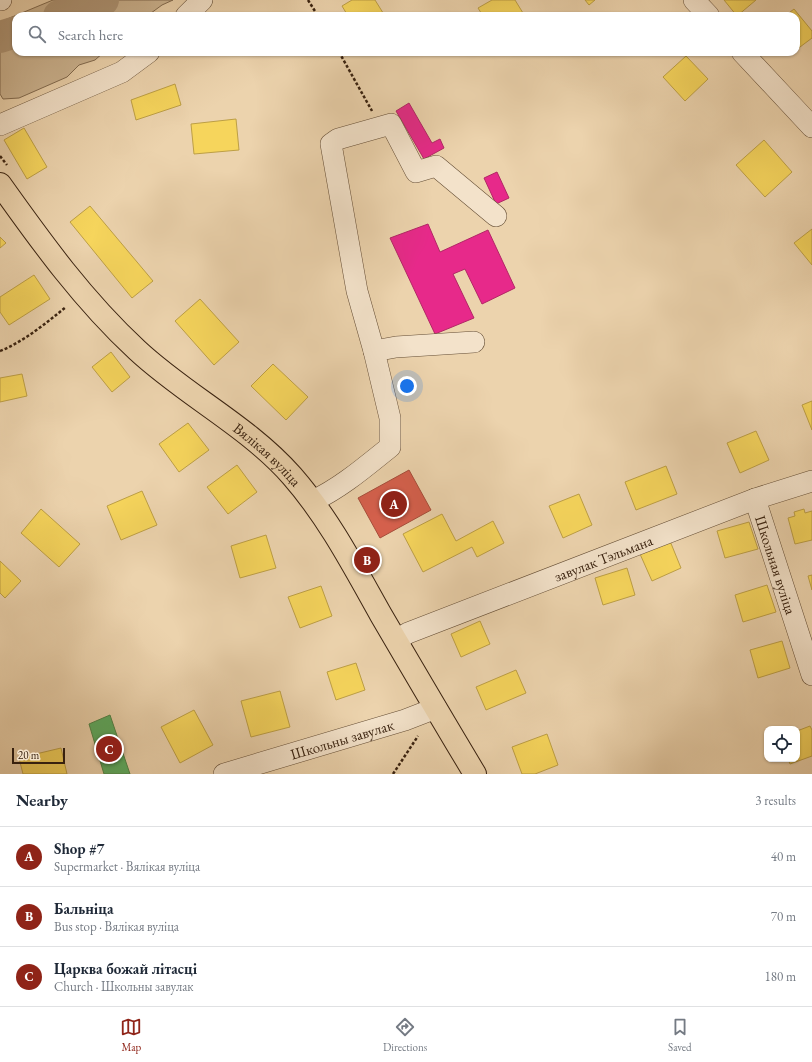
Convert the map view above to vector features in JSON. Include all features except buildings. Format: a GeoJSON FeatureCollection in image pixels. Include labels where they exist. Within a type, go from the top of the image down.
{"type":"FeatureCollection","features":[{"type":"Feature","properties":{"kind":"main road","name":"Вялікая вуліца"},"geometry":{"type":"LineString","coordinates":[[0,184],[84,297],[138,351],[261,446],[290,474],[313,501],[342,545],[396,640],[426,712],[475,774]]}},
{"type":"Feature","properties":{"kind":"street"},"geometry":{"type":"LineString","coordinates":[[190,12],[202,0]]}},
{"type":"Feature","properties":{"kind":"street"},"geometry":{"type":"LineString","coordinates":[[694,0],[705,12]]}},
{"type":"Feature","properties":{"kind":"street"},"geometry":{"type":"LineString","coordinates":[[0,126],[122,72],[144,56]]}},
{"type":"Feature","properties":{"kind":"street"},"geometry":{"type":"LineString","coordinates":[[746,56],[812,127]]}},
{"type":"Feature","properties":{"kind":"street"},"geometry":{"type":"LineString","coordinates":[[313,501],[333,492],[390,447],[390,418],[374,351],[357,290],[331,144],[338,139],[391,124],[416,172],[436,166],[496,216]]}},
{"type":"Feature","properties":{"kind":"street"},"geometry":{"type":"LineString","coordinates":[[374,351],[396,347],[474,342]]}},
{"type":"Feature","properties":{"kind":"street","name":"завулак Тэльмана"},"geometry":{"type":"LineString","coordinates":[[396,640],[408,633],[756,499],[812,481]]}},
{"type":"Feature","properties":{"kind":"street","name":"Школьная вуліца"},"geometry":{"type":"LineString","coordinates":[[756,499],[812,675]]}},
{"type":"Feature","properties":{"kind":"street","name":"Школьны завулак"},"geometry":{"type":"LineString","coordinates":[[224,774],[405,720],[426,712]]}},
{"type":"Feature","properties":{"kind":"path"},"geometry":{"type":"LineString","coordinates":[[308,0],[316,12]]}},
{"type":"Feature","properties":{"kind":"path"},"geometry":{"type":"LineString","coordinates":[[340,56],[371,108],[380,127]]}},
{"type":"Feature","properties":{"kind":"path"},"geometry":{"type":"LineString","coordinates":[[62,301],[72,312]]}},
{"type":"Feature","properties":{"kind":"path"},"geometry":{"type":"LineString","coordinates":[[0,351],[9,348],[41,327],[66,307]]}},
{"type":"Feature","properties":{"kind":"path"},"geometry":{"type":"LineString","coordinates":[[393,774],[422,729],[426,712]]}},
{"type":"Feature","properties":{"kind":"shaded area"},"geometry":{"type":"Polygon","coordinates":[[[53,0],[173,0],[162,5],[152,12],[24,12],[53,0]]]}},
{"type":"Feature","properties":{"kind":"shaded area"},"geometry":{"type":"Polygon","coordinates":[[[12,17],[12,56],[100,56],[95,60],[79,65],[67,77],[19,98],[3,99],[0,94],[0,22],[12,17]]]}},
{"type":"Feature","properties":{"kind":"waterway"},"geometry":{"type":"LineString","coordinates":[[70,12],[103,0]]}},
{"type":"Feature","properties":{"kind":"waterway"},"geometry":{"type":"LineString","coordinates":[[0,37],[12,33]]}},
{"type":"Feature","properties":{"kind":"place","name":"Shop #7"},"geometry":{"type":"Point","coordinates":[394,504]}},
{"type":"Feature","properties":{"kind":"place","name":"Бальніца"},"geometry":{"type":"Point","coordinates":[367,560]}},
{"type":"Feature","properties":{"kind":"place","name":"Царква божай літасці"},"geometry":{"type":"Point","coordinates":[109,749]}}]}
